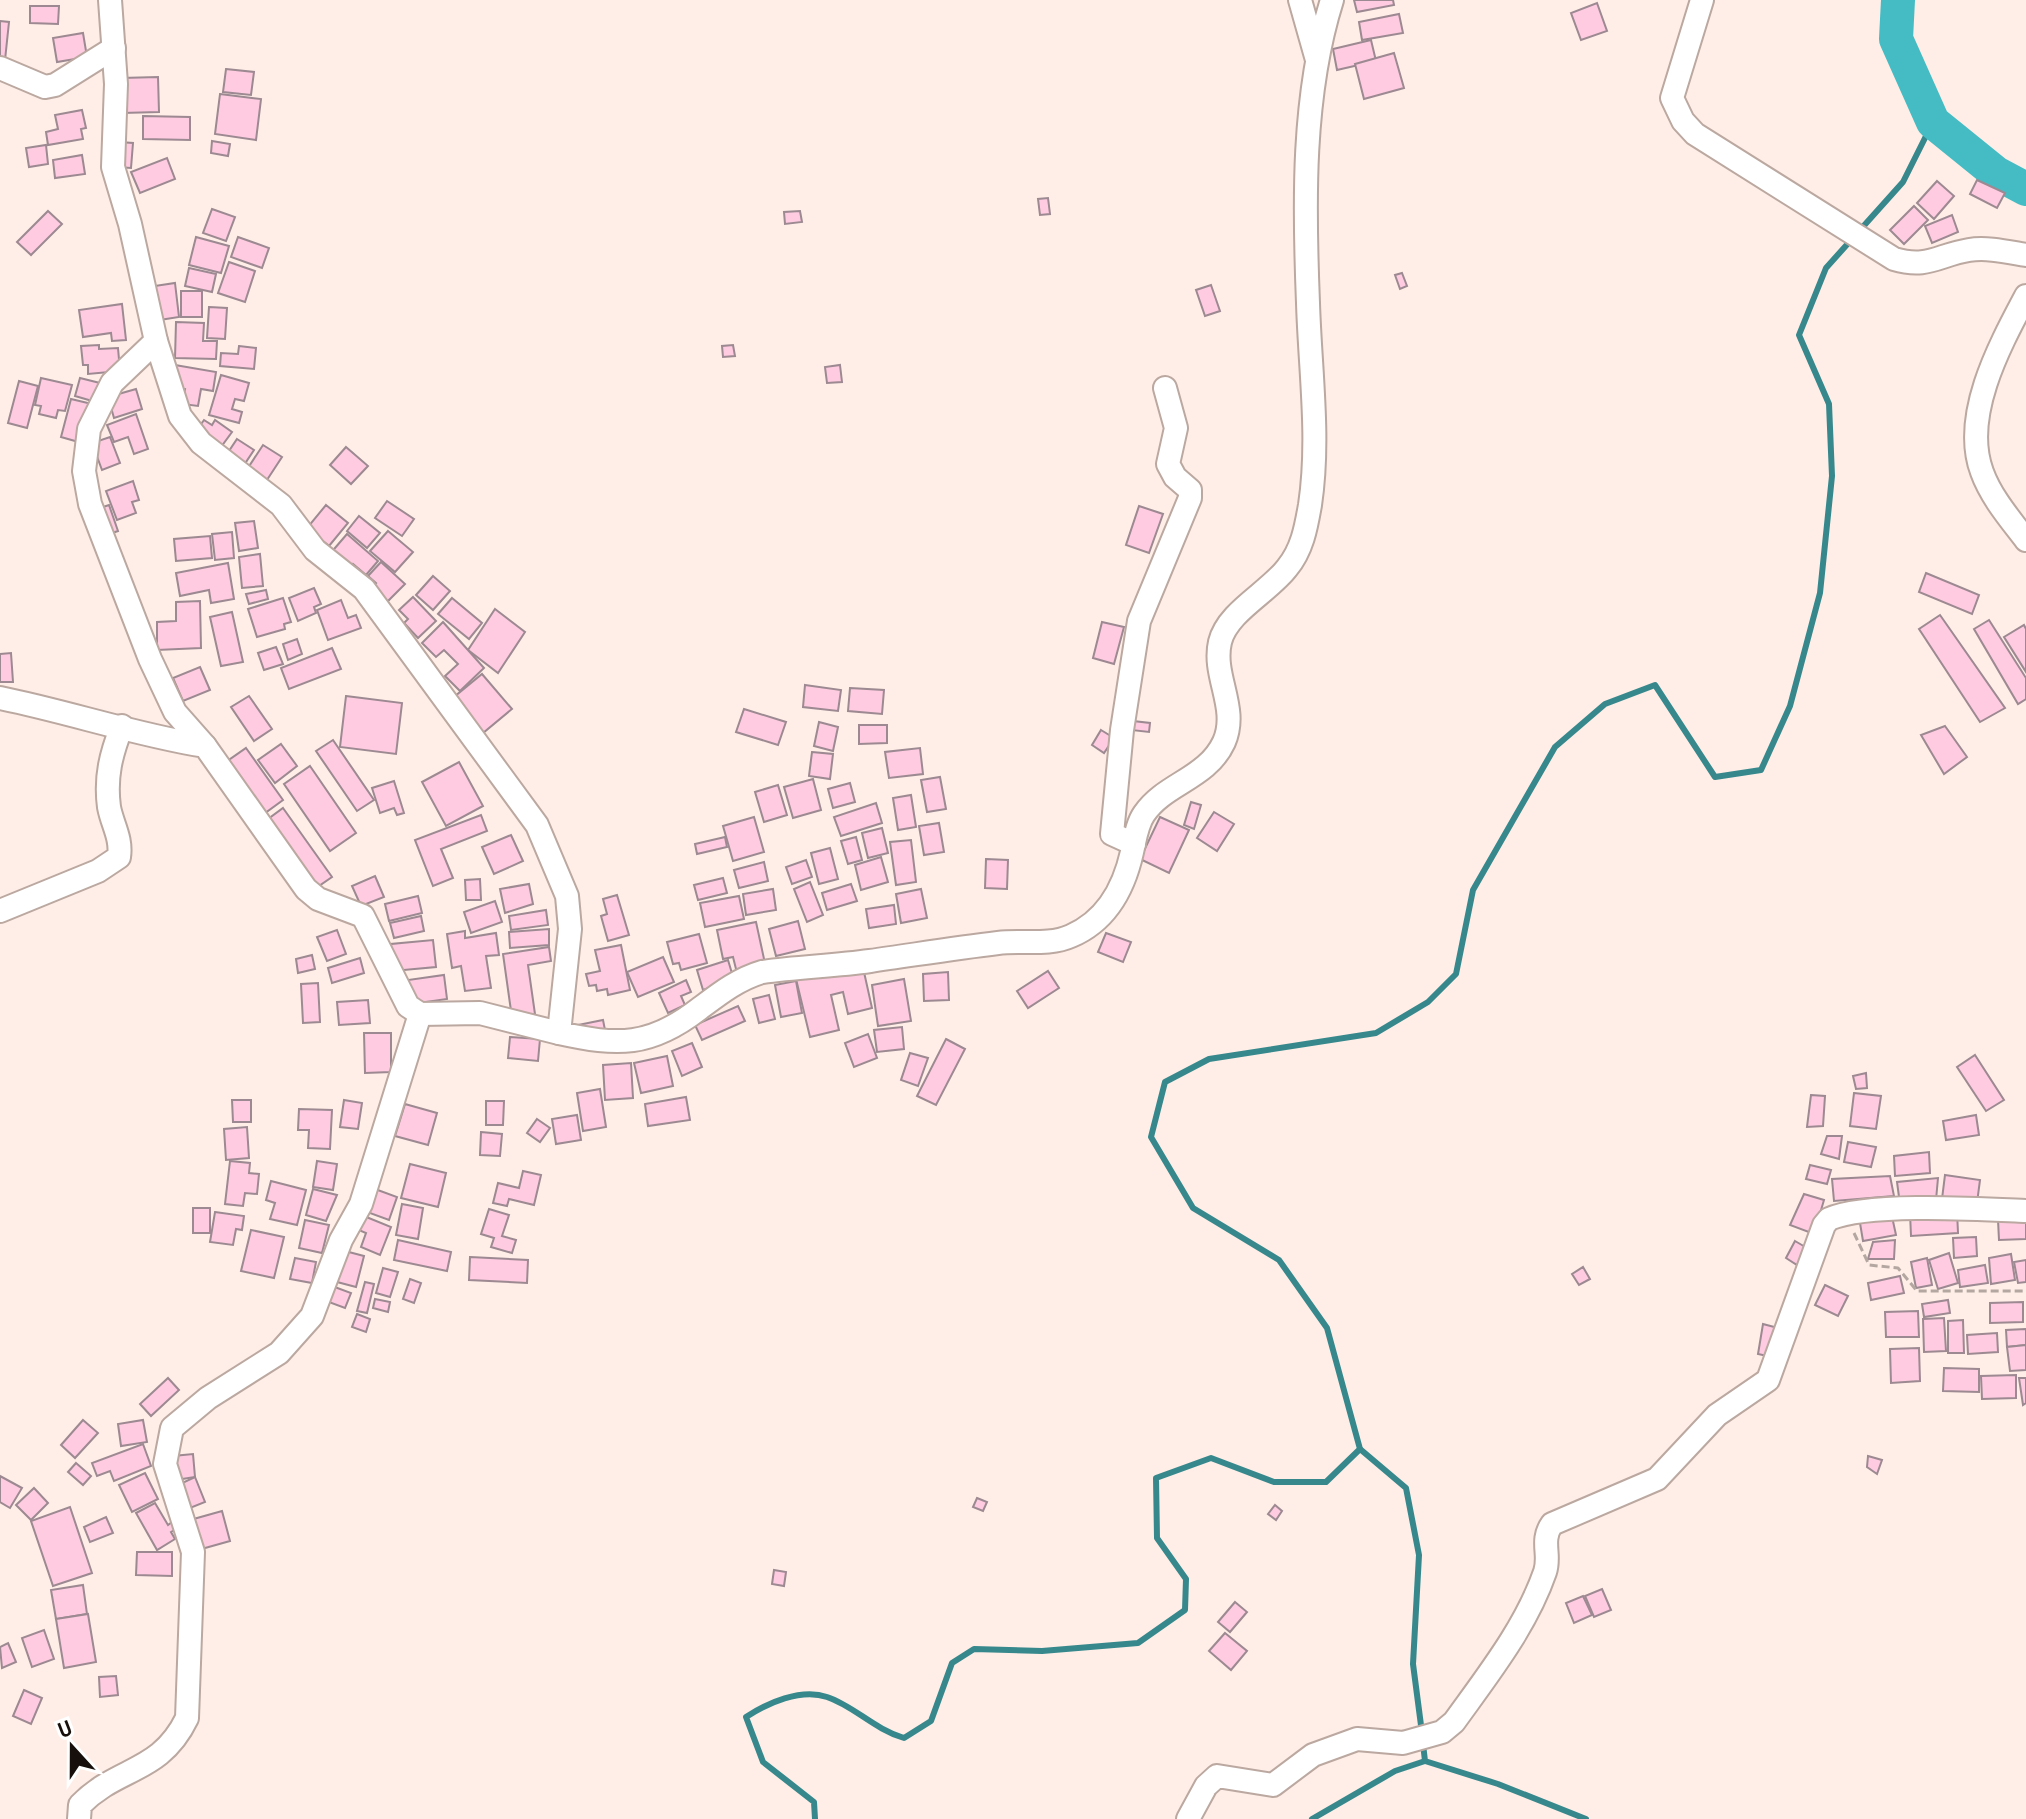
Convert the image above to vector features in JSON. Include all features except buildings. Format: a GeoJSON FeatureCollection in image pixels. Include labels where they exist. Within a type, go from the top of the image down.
{"type":"FeatureCollection","features":[{"type":"Feature","properties":{"kind":"street"},"geometry":{"type":"LineString","coordinates":[[110,0],[114,48],[113,167],[170,388],[189,430],[221,460],[281,505],[315,550],[347,572],[364,589],[537,825],[567,896],[570,929],[559,1033]]}},
{"type":"Feature","properties":{"kind":"street"},"geometry":{"type":"LineString","coordinates":[[1300,0],[1305,27],[1318,64]]}},
{"type":"Feature","properties":{"kind":"street"},"geometry":{"type":"LineString","coordinates":[[156,341],[112,383],[89,429],[84,471],[90,504],[150,659],[175,712],[205,746],[306,889],[318,899],[363,916],[406,1003],[420,1014],[480,1013],[611,1043],[647,1039],[668,1031],[737,982],[762,972],[1010,942],[1059,941],[1086,928],[1109,907],[1127,873],[1145,813],[1159,798],[1201,771],[1225,740],[1228,698],[1219,663],[1219,644],[1225,629],[1287,569],[1304,536],[1310,502],[1315,418],[1308,302],[1309,138],[1318,64],[1332,0]]}},
{"type":"Feature","properties":{"kind":"street"},"geometry":{"type":"LineString","coordinates":[[1702,0],[1672,98],[1683,121],[1695,134],[1845,225],[1894,259],[1912,264],[1933,263],[1968,250],[2026,255]]}},
{"type":"Feature","properties":{"kind":"street"},"geometry":{"type":"LineString","coordinates":[[0,68],[45,87],[55,85],[114,48]]}},
{"type":"Feature","properties":{"kind":"street"},"geometry":{"type":"LineString","coordinates":[[2026,296],[2003,340],[1987,384],[1977,446],[1982,471],[1991,490],[2026,540]]}},
{"type":"Feature","properties":{"kind":"street"},"geometry":{"type":"LineString","coordinates":[[1134,844],[1112,834],[1122,730],[1139,621],[1190,498],[1190,490],[1175,477],[1168,464],[1176,428],[1165,388]]}},
{"type":"Feature","properties":{"kind":"street"},"geometry":{"type":"LineString","coordinates":[[0,698],[122,726],[152,738],[205,746]]}},
{"type":"Feature","properties":{"kind":"street"},"geometry":{"type":"LineString","coordinates":[[0,911],[98,871],[119,857],[120,844],[109,807],[108,762],[122,726]]}},
{"type":"Feature","properties":{"kind":"street"},"geometry":{"type":"LineString","coordinates":[[79,1819],[80,1805],[86,1799],[109,1781],[148,1765],[179,1735],[187,1718],[193,1552],[165,1464],[172,1428],[208,1398],[279,1353],[312,1316],[341,1240],[361,1204],[420,1014]]}},
{"type":"Feature","properties":{"kind":"street"},"geometry":{"type":"LineString","coordinates":[[1188,1819],[1206,1786],[1217,1776],[1226,1775],[1269,1786],[1313,1755],[1357,1739],[1403,1743],[1442,1732],[1454,1722],[1515,1633],[1546,1571],[1545,1537],[1552,1524],[1657,1479],[1717,1415],[1768,1380],[1824,1225],[1833,1217],[1851,1213],[1961,1208],[2026,1211]]}},
{"type":"Feature","properties":{"kind":"path"},"geometry":{"type":"LineString","coordinates":[[1851,1213],[1857,1243],[1869,1265],[1898,1268],[1917,1291],[2026,1291]]}},
{"type":"Feature","properties":{"kind":"waterway"},"geometry":{"type":"LineString","coordinates":[[1898,0],[1896,39],[1933,122],[1996,173],[2026,189]]}},
{"type":"Feature","properties":{"kind":"waterway"},"geometry":{"type":"LineString","coordinates":[[815,1819],[814,1802],[763,1762],[746,1717],[785,1698],[817,1695],[837,1701],[904,1738],[931,1721],[952,1663],[974,1649],[1042,1651],[1138,1643],[1185,1610],[1186,1579],[1157,1538],[1156,1478],[1211,1458],[1274,1482],[1326,1482],[1360,1449],[1327,1328],[1279,1260],[1193,1208],[1151,1137],[1165,1082],[1209,1059],[1376,1033],[1428,1002],[1456,974],[1473,890],[1555,747],[1605,704],[1655,685],[1715,777],[1761,770],[1790,706],[1820,593],[1832,476],[1829,404],[1799,335],[1826,268],[1903,182],[1933,122]]}},
{"type":"Feature","properties":{"kind":"waterway"},"geometry":{"type":"LineString","coordinates":[[1360,1449],[1406,1488],[1419,1555],[1413,1664],[1422,1733]]}},
{"type":"Feature","properties":{"kind":"waterway"},"geometry":{"type":"LineString","coordinates":[[1423,1744],[1425,1761],[1498,1784],[1586,1819]]}},
{"type":"Feature","properties":{"kind":"waterway"},"geometry":{"type":"LineString","coordinates":[[1312,1819],[1395,1771],[1425,1761]]}}]}
